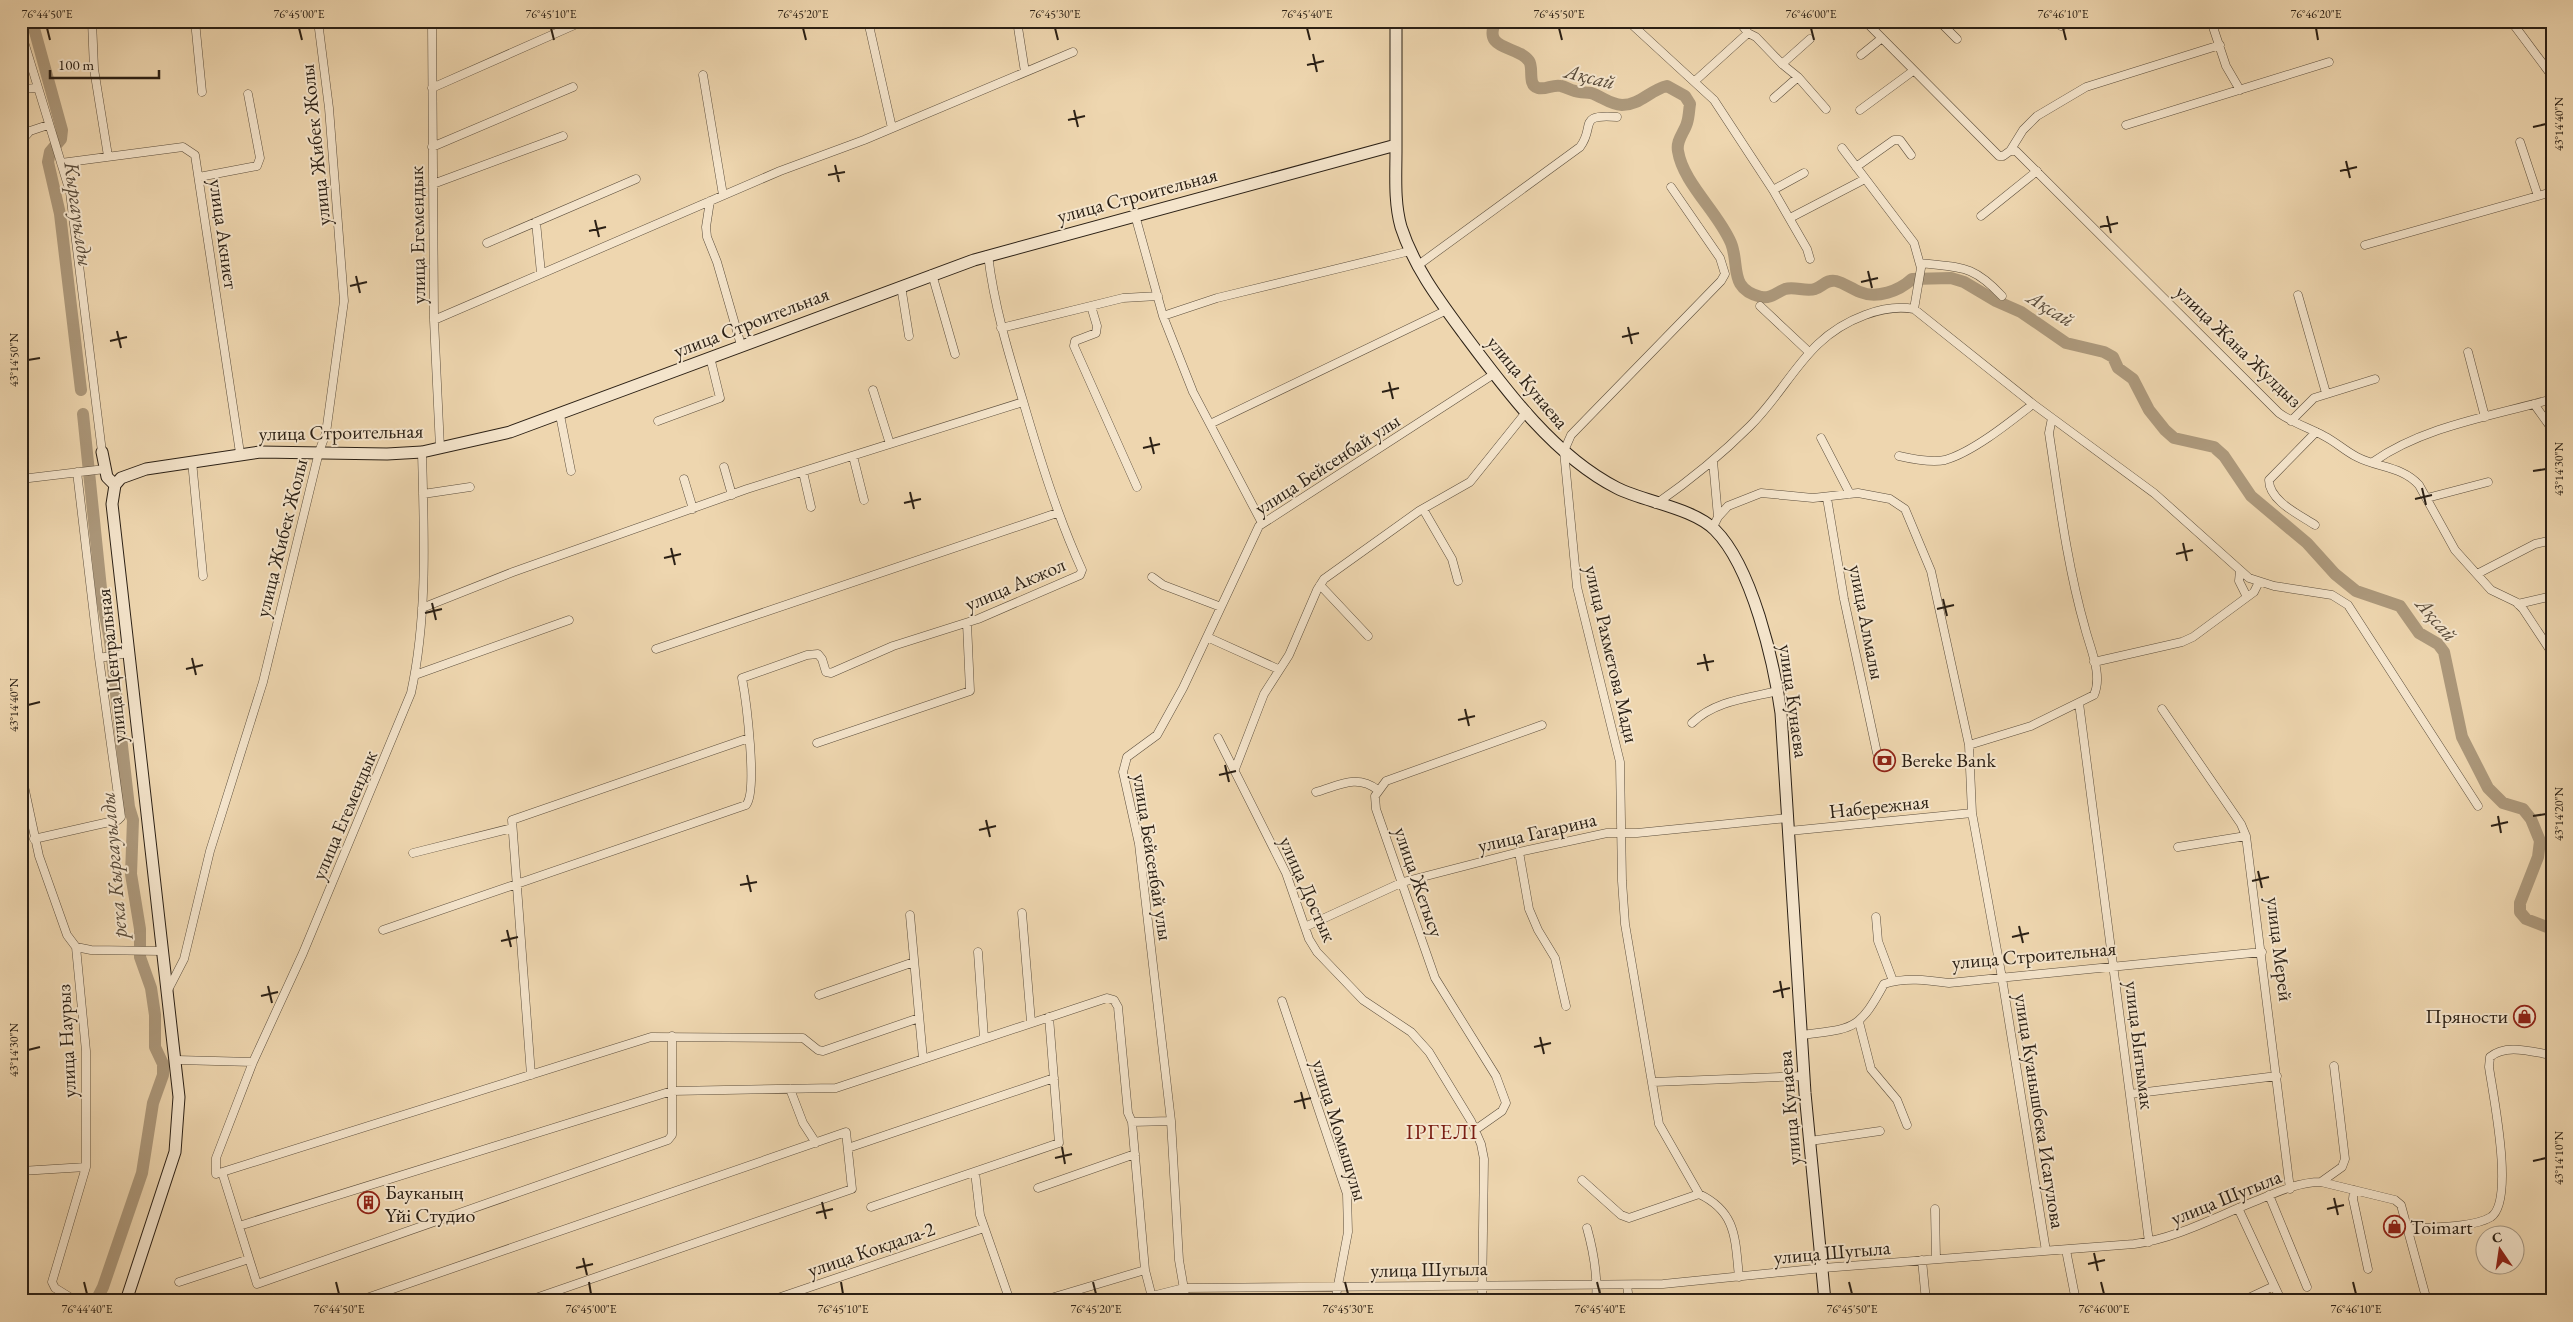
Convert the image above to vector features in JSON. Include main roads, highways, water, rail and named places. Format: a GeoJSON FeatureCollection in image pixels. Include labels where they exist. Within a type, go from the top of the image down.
{"type":"FeatureCollection","features":[{"type":"Feature","properties":{"kind":"main road"},"geometry":{"type":"LineString","coordinates":[[1396,21],[1396,145]]}},
{"type":"Feature","properties":{"kind":"main road","name":"улица Строительная"},"geometry":{"type":"LineString","coordinates":[[115,485],[128,474],[240,453],[319,452],[387,454],[422,452],[510,432],[560,415],[932,274],[988,256],[1135,215],[1396,145]]}},
{"type":"Feature","properties":{"kind":"main road","name":"улица Кунаева"},"geometry":{"type":"LineString","coordinates":[[1396,145],[1398,211],[1410,251],[1417,266],[1447,310],[1494,374],[1564,451],[1617,488],[1656,504],[1700,519],[1715,522],[1739,567],[1754,603],[1766,638],[1778,691],[1789,831],[1804,1076],[1825,1301]]}},
{"type":"Feature","properties":{"kind":"main road"},"geometry":{"type":"LineString","coordinates":[[102,452],[107,477],[115,485]]}},
{"type":"Feature","properties":{"kind":"main road","name":"улица Центральная"},"geometry":{"type":"LineString","coordinates":[[115,485],[112,504],[125,653],[177,1060],[179,1097],[175,1152],[126,1301]]}},
{"type":"Feature","properties":{"kind":"waterway","name":"Кыргауылды"},"geometry":{"type":"LineString","coordinates":[[32,21],[62,130],[61,139],[50,152],[48,162],[60,214],[81,390]]}},
{"type":"Feature","properties":{"kind":"waterway","name":"Ақсай"},"geometry":{"type":"LineString","coordinates":[[1496,21],[1493,38],[1497,43],[1517,52],[1529,61],[1533,84],[1538,88],[1561,86],[1577,92],[1591,93],[1622,105],[1634,103],[1667,86],[1685,96],[1690,104],[1687,123],[1678,143],[1681,163],[1694,186],[1725,231],[1734,251],[1739,282],[1751,293],[1761,297],[1768,297],[1789,288],[1815,289],[1833,281],[1857,291],[1873,295],[1888,293],[1912,279],[1951,278],[1964,282],[1996,301],[2021,312],[2066,343],[2104,352],[2113,357],[2118,368],[2133,379],[2149,410],[2174,438],[2214,447],[2224,456],[2251,496],[2307,543],[2335,574],[2356,591],[2400,606],[2419,633],[2438,644],[2444,652],[2462,737],[2488,788],[2503,803],[2523,809],[2531,819],[2540,841],[2538,857],[2520,903],[2520,912],[2526,919],[2552,929]]}},
{"type":"Feature","properties":{"kind":"waterway","name":"река Кыргауылды"},"geometry":{"type":"LineString","coordinates":[[83,414],[102,598],[110,641],[129,807],[133,820],[131,874],[140,929],[140,957],[151,988],[155,1015],[155,1047],[163,1064],[163,1075],[153,1103],[142,1173],[103,1287],[96,1301]]}},
{"type":"Feature","properties":{"kind":"place","name":"Bereke Bank"},"geometry":{"type":"Point","coordinates":[1885,760]}},
{"type":"Feature","properties":{"kind":"place","name":"Пряности"},"geometry":{"type":"Point","coordinates":[2524,1016]}},
{"type":"Feature","properties":{"kind":"place","name":"Бауканың Үйі Студио"},"geometry":{"type":"Point","coordinates":[369,1203]}},
{"type":"Feature","properties":{"kind":"place","name":"Toimart"},"geometry":{"type":"Point","coordinates":[2394,1227]}},
{"type":"Feature","properties":{"kind":"district","name":"ІРГЕЛІ"},"geometry":{"type":"Point","coordinates":[1442,1131]}}]}
